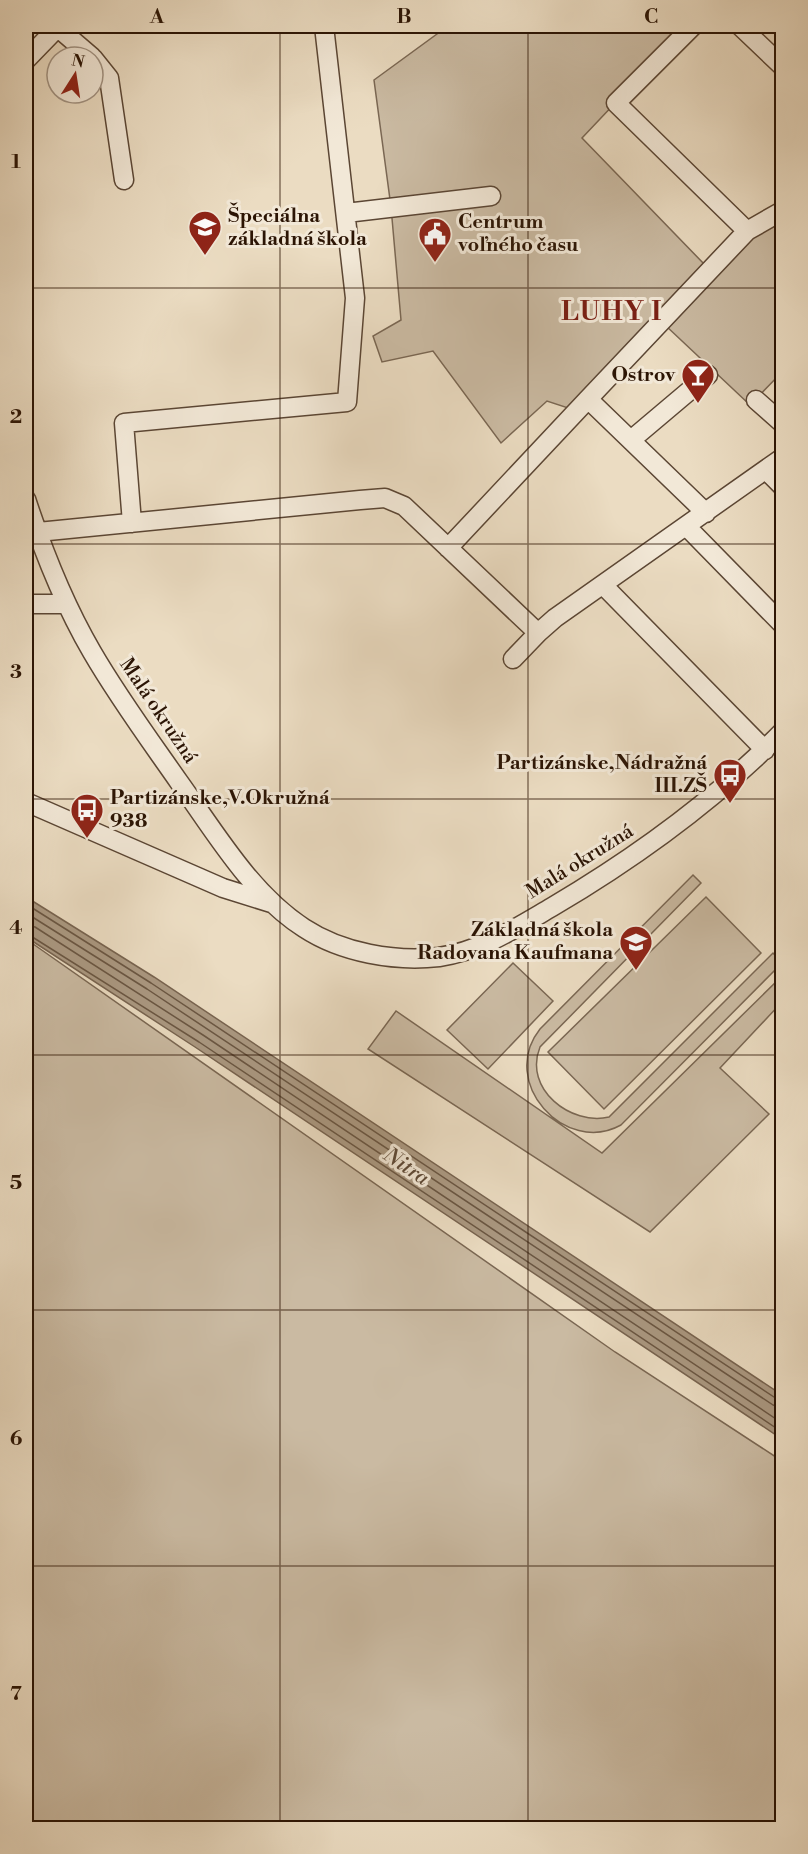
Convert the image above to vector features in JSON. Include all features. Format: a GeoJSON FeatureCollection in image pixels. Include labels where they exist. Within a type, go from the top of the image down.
{"type":"FeatureCollection","features":[{"type":"Feature","properties":{"kind":"street"},"geometry":{"type":"LineString","coordinates":[[26,60],[58,26],[79,45]]}},
{"type":"Feature","properties":{"kind":"street"},"geometry":{"type":"LineString","coordinates":[[132,523],[124,423],[347,402],[355,297],[324,26]]}},
{"type":"Feature","properties":{"kind":"street"},"geometry":{"type":"LineString","coordinates":[[693,26],[616,103],[747,231]]}},
{"type":"Feature","properties":{"kind":"street"},"geometry":{"type":"LineString","coordinates":[[740,26],[783,66]]}},
{"type":"Feature","properties":{"kind":"street"},"geometry":{"type":"LineString","coordinates":[[105,73],[109,78],[124,180]]}},
{"type":"Feature","properties":{"kind":"street"},"geometry":{"type":"LineString","coordinates":[[346,213],[491,196]]}},
{"type":"Feature","properties":{"kind":"street"},"geometry":{"type":"LineString","coordinates":[[448,548],[747,231],[783,211]]}},
{"type":"Feature","properties":{"kind":"street"},"geometry":{"type":"LineString","coordinates":[[631,440],[708,375]]}},
{"type":"Feature","properties":{"kind":"street"},"geometry":{"type":"LineString","coordinates":[[588,399],[705,513]]}},
{"type":"Feature","properties":{"kind":"street"},"geometry":{"type":"LineString","coordinates":[[756,400],[783,423]]}},
{"type":"Feature","properties":{"kind":"street"},"geometry":{"type":"LineString","coordinates":[[513,659],[555,618],[783,458]]}},
{"type":"Feature","properties":{"kind":"street"},"geometry":{"type":"LineString","coordinates":[[766,470],[783,486]]}},
{"type":"Feature","properties":{"kind":"street"},"geometry":{"type":"LineString","coordinates":[[31,533],[385,498],[404,506],[538,633]]}},
{"type":"Feature","properties":{"kind":"street","name":"Malá okružná"},"geometry":{"type":"LineString","coordinates":[[26,499],[31,533],[90,650],[120,698],[201,813],[271,903],[305,929],[356,951],[390,957],[439,957],[486,944],[584,888],[643,850],[706,802],[783,732]]}},
{"type":"Feature","properties":{"kind":"street"},"geometry":{"type":"LineString","coordinates":[[686,526],[783,624]]}},
{"type":"Feature","properties":{"kind":"street"},"geometry":{"type":"LineString","coordinates":[[603,585],[765,750]]}},
{"type":"Feature","properties":{"kind":"street"},"geometry":{"type":"LineString","coordinates":[[26,604],[67,604]]}},
{"type":"Feature","properties":{"kind":"street"},"geometry":{"type":"LineString","coordinates":[[26,802],[223,888],[271,903]]}},
{"type":"Feature","properties":{"kind":"shaded area"},"geometry":{"type":"Polygon","coordinates":[[[448,26],[688,26],[582,138],[705,265],[571,409],[547,401],[501,443],[433,351],[382,362],[373,336],[401,320],[391,207],[374,80],[448,26]]]}},
{"type":"Feature","properties":{"kind":"shaded area"},"geometry":{"type":"Polygon","coordinates":[[[782,215],[782,372],[750,405],[665,325],[757,227],[782,215]]]}},
{"type":"Feature","properties":{"kind":"shaded area"},"geometry":{"type":"Polygon","coordinates":[[[693,875],[701,883],[540,1047],[537,1062],[538,1077],[544,1090],[554,1101],[580,1116],[609,1117],[773,953],[782,963],[621,1125],[600,1132],[579,1131],[560,1122],[544,1108],[532,1091],[527,1071],[529,1050],[540,1029],[693,875]]]}},
{"type":"Feature","properties":{"kind":"shaded area"},"geometry":{"type":"Polygon","coordinates":[[[706,897],[761,953],[604,1109],[548,1052],[706,897]]]}},
{"type":"Feature","properties":{"kind":"shaded area"},"geometry":{"type":"Polygon","coordinates":[[[26,939],[615,1352],[782,1461],[782,1828],[26,1828],[26,939]]]}},
{"type":"Feature","properties":{"kind":"shaded area"},"geometry":{"type":"Polygon","coordinates":[[[513,963],[553,1001],[488,1069],[447,1030],[513,963]]]}},
{"type":"Feature","properties":{"kind":"shaded area"},"geometry":{"type":"Polygon","coordinates":[[[782,976],[782,1002],[720,1068],[769,1114],[650,1232],[368,1049],[396,1011],[602,1153],[782,976]]]}},
{"type":"Feature","properties":{"kind":"water","name":"Nitra"},"geometry":{"type":"Polygon","coordinates":[[[26,897],[154,977],[782,1395],[782,1439],[195,1047],[26,937],[26,897]]]}},
{"type":"Feature","properties":{"kind":"place","name":"Špeciálna základná škola"},"geometry":{"type":"Point","coordinates":[205,256]}},
{"type":"Feature","properties":{"kind":"place","name":"Centrum voľného času"},"geometry":{"type":"Point","coordinates":[435,263]}},
{"type":"Feature","properties":{"kind":"place","name":"Ostrov"},"geometry":{"type":"Point","coordinates":[698,404]}},
{"type":"Feature","properties":{"kind":"place","name":"Partizánske,Nádražná III.ZŠ"},"geometry":{"type":"Point","coordinates":[730,804]}},
{"type":"Feature","properties":{"kind":"place","name":"Partizánske,V.Okružná 938"},"geometry":{"type":"Point","coordinates":[87,839]}},
{"type":"Feature","properties":{"kind":"place","name":"Základná škola Radovana Kaufmana"},"geometry":{"type":"Point","coordinates":[636,971]}},
{"type":"Feature","properties":{"kind":"district","name":"LUHY I"},"geometry":{"type":"Point","coordinates":[612,312]}}]}
